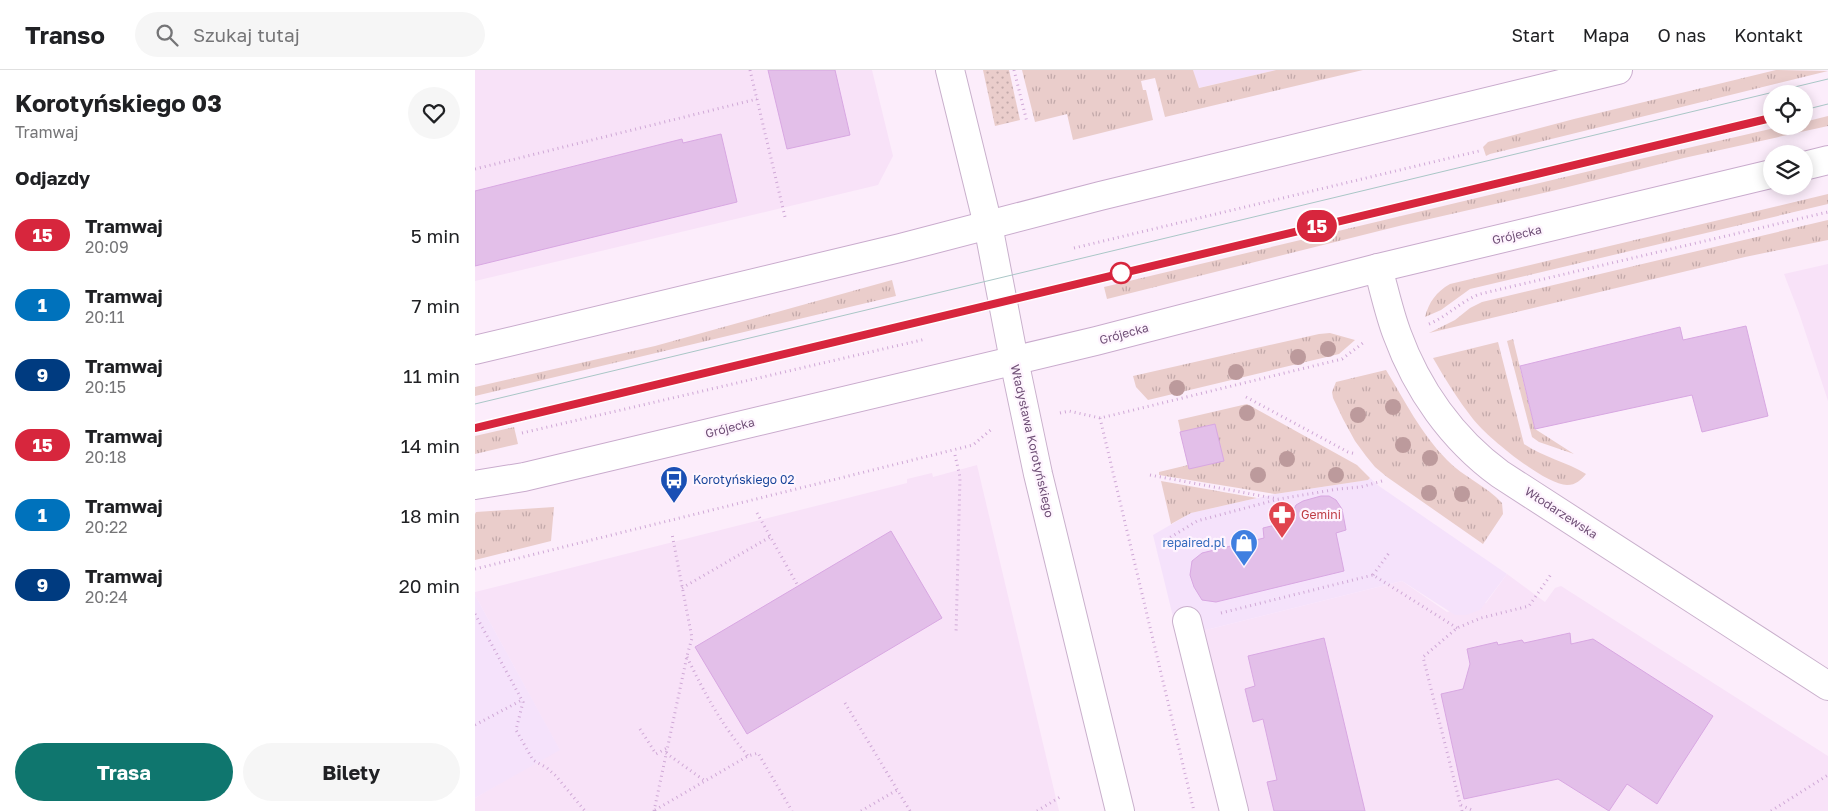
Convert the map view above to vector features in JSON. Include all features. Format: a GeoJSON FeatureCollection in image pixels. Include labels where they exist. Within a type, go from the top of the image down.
{"type":"FeatureCollection","features":[{"type":"Feature","properties":{"kind":"main road","name":"Władysława Korotyńskiego"},"geometry":{"type":"LineString","coordinates":[[950,70],[988,225],[1038,474],[1120,811]]}},
{"type":"Feature","properties":{"kind":"main road"},"geometry":{"type":"LineString","coordinates":[[475,350],[900,248],[1110,194],[1618,70]]}},
{"type":"Feature","properties":{"kind":"main road"},"geometry":{"type":"LineString","coordinates":[[1813,164],[1828,160]]}},
{"type":"Feature","properties":{"kind":"main road","name":"Grójecka"},"geometry":{"type":"LineString","coordinates":[[475,485],[524,477],[1096,341],[1379,268],[1763,176]]}},
{"type":"Feature","properties":{"kind":"main road","name":"Włodarzewska"},"geometry":{"type":"LineString","coordinates":[[1379,268],[1396,333],[1418,380],[1457,437],[1500,474],[1828,686]]}},
{"type":"Feature","properties":{"kind":"main road"},"geometry":{"type":"LineString","coordinates":[[1187,621],[1234,811]]}},
{"type":"Feature","properties":{"kind":"path"},"geometry":{"type":"LineString","coordinates":[[750,70],[785,216]]}},
{"type":"Feature","properties":{"kind":"path"},"geometry":{"type":"LineString","coordinates":[[1014,70],[1027,122]]}},
{"type":"Feature","properties":{"kind":"path"},"geometry":{"type":"LineString","coordinates":[[475,169],[757,99]]}},
{"type":"Feature","properties":{"kind":"path"},"geometry":{"type":"LineString","coordinates":[[1073,248],[1479,151]]}},
{"type":"Feature","properties":{"kind":"path"},"geometry":{"type":"LineString","coordinates":[[1421,327],[1436,321],[1472,297],[1480,294],[1828,212]]}},
{"type":"Feature","properties":{"kind":"path"},"geometry":{"type":"LineString","coordinates":[[522,433],[925,339]]}},
{"type":"Feature","properties":{"kind":"path"},"geometry":{"type":"LineString","coordinates":[[1069,411],[1100,418],[1341,359],[1366,342]]}},
{"type":"Feature","properties":{"kind":"path"},"geometry":{"type":"LineString","coordinates":[[1246,397],[1348,452],[1357,454]]}},
{"type":"Feature","properties":{"kind":"path"},"geometry":{"type":"LineString","coordinates":[[1100,418],[1194,811]]}},
{"type":"Feature","properties":{"kind":"path"},"geometry":{"type":"LineString","coordinates":[[475,569],[973,445],[993,428]]}},
{"type":"Feature","properties":{"kind":"path"},"geometry":{"type":"LineString","coordinates":[[955,455],[960,477],[956,634]]}},
{"type":"Feature","properties":{"kind":"path"},"geometry":{"type":"LineString","coordinates":[[1150,475],[1279,499]]}},
{"type":"Feature","properties":{"kind":"path"},"geometry":{"type":"LineString","coordinates":[[1167,540],[1197,521],[1279,499],[1338,488],[1361,487],[1382,481]]}},
{"type":"Feature","properties":{"kind":"path"},"geometry":{"type":"LineString","coordinates":[[757,513],[798,586]]}},
{"type":"Feature","properties":{"kind":"path"},"geometry":{"type":"LineString","coordinates":[[654,810],[692,638],[672,534]]}},
{"type":"Feature","properties":{"kind":"path"},"geometry":{"type":"LineString","coordinates":[[682,588],[771,537]]}},
{"type":"Feature","properties":{"kind":"path"},"geometry":{"type":"LineString","coordinates":[[1187,621],[1373,574],[1389,552]]}},
{"type":"Feature","properties":{"kind":"path"},"geometry":{"type":"LineString","coordinates":[[1462,811],[1423,657],[1457,628],[1481,618],[1529,606],[1552,573]]}},
{"type":"Feature","properties":{"kind":"path"},"geometry":{"type":"LineString","coordinates":[[1373,574],[1457,628]]}},
{"type":"Feature","properties":{"kind":"path"},"geometry":{"type":"LineString","coordinates":[[475,614],[523,702],[516,730],[533,760],[556,776],[585,811]]}},
{"type":"Feature","properties":{"kind":"path"},"geometry":{"type":"LineString","coordinates":[[687,656],[711,706],[730,735],[748,756]]}},
{"type":"Feature","properties":{"kind":"path"},"geometry":{"type":"LineString","coordinates":[[475,725],[522,700]]}},
{"type":"Feature","properties":{"kind":"path"},"geometry":{"type":"LineString","coordinates":[[845,703],[910,811]]}},
{"type":"Feature","properties":{"kind":"path"},"geometry":{"type":"LineString","coordinates":[[640,729],[655,754],[667,748]]}},
{"type":"Feature","properties":{"kind":"path"},"geometry":{"type":"LineString","coordinates":[[666,753],[705,781]]}},
{"type":"Feature","properties":{"kind":"path"},"geometry":{"type":"LineString","coordinates":[[654,810],[748,756],[758,753],[792,811]]}},
{"type":"Feature","properties":{"kind":"path"},"geometry":{"type":"LineString","coordinates":[[1771,811],[1828,775]]}},
{"type":"Feature","properties":{"kind":"path"},"geometry":{"type":"LineString","coordinates":[[861,811],[897,790]]}},
{"type":"Feature","properties":{"kind":"path"},"geometry":{"type":"LineString","coordinates":[[1037,811],[1060,797]]}},
{"type":"Feature","properties":{"kind":"path"},"geometry":{"type":"LineString","coordinates":[[1460,804],[1474,811]]}},
{"type":"Feature","properties":{"kind":"shaded area"},"geometry":{"type":"Polygon","coordinates":[[[475,70],[872,70],[893,156],[878,185],[475,281],[475,70]]]}},
{"type":"Feature","properties":{"kind":"shaded area"},"geometry":{"type":"Polygon","coordinates":[[[1193,70],[1276,70],[1198,88],[1193,70]]]}},
{"type":"Feature","properties":{"kind":"shaded area"},"geometry":{"type":"Polygon","coordinates":[[[1828,264],[1828,401],[1784,274],[1828,264]]]}},
{"type":"Feature","properties":{"kind":"shaded area"},"geometry":{"type":"Polygon","coordinates":[[[977,465],[1059,811],[475,811],[475,798],[559,749],[475,592],[907,483],[907,479],[932,473],[933,477],[977,465]]]}},
{"type":"Feature","properties":{"kind":"shaded area"},"geometry":{"type":"Polygon","coordinates":[[[1370,478],[1507,574],[1480,610],[1466,615],[1455,615],[1402,581],[1178,637],[1153,535],[1191,513],[1275,494],[1368,480],[1370,478]]]}},
{"type":"Feature","properties":{"kind":"shaded area"},"geometry":{"type":"Polygon","coordinates":[[[1507,574],[1545,602],[1555,588],[1561,586],[1828,756],[1828,811],[1219,811],[1178,637],[1402,581],[1447,612],[1486,603],[1507,574]]]}},
{"type":"Feature","properties":{"kind":"shaded area"},"geometry":{"type":"Polygon","coordinates":[[[475,595],[560,750],[475,798],[475,595]]]}},
{"type":"Feature","properties":{"kind":"green space"},"geometry":{"type":"Polygon","coordinates":[[[983,70],[1009,70],[1020,120],[995,126],[983,70]]]}},
{"type":"Feature","properties":{"kind":"green space"},"geometry":{"type":"Polygon","coordinates":[[[1022,70],[1193,70],[1199,88],[1276,70],[1363,70],[1165,117],[1155,78],[1141,81],[1143,90],[1146,90],[1153,120],[1073,140],[1067,114],[1035,122],[1022,70]]]}},
{"type":"Feature","properties":{"kind":"green space"},"geometry":{"type":"Polygon","coordinates":[[[1776,70],[1828,71],[1771,85],[1763,85],[1763,87],[1486,156],[1483,147],[1488,142],[1776,70]]]}},
{"type":"Feature","properties":{"kind":"green space"},"geometry":{"type":"Polygon","coordinates":[[[1828,116],[1828,126],[1813,129],[1813,120],[1828,116]]]}},
{"type":"Feature","properties":{"kind":"green space"},"geometry":{"type":"Polygon","coordinates":[[[1763,131],[1763,135],[1788,135],[1403,225],[1107,299],[1104,287],[1763,131]]]}},
{"type":"Feature","properties":{"kind":"green space"},"geometry":{"type":"Polygon","coordinates":[[[1828,194],[1828,204],[1470,289],[1441,310],[1425,317],[1434,298],[1450,284],[1828,194]]]}},
{"type":"Feature","properties":{"kind":"green space"},"geometry":{"type":"Polygon","coordinates":[[[1828,220],[1828,240],[1745,257],[1429,333],[1455,320],[1470,308],[1482,302],[1828,220]]]}},
{"type":"Feature","properties":{"kind":"green space"},"geometry":{"type":"Polygon","coordinates":[[[892,280],[896,296],[475,396],[475,387],[655,346],[892,280]]]}},
{"type":"Feature","properties":{"kind":"green space"},"geometry":{"type":"Polygon","coordinates":[[[1330,333],[1355,340],[1339,354],[1148,400],[1136,387],[1133,376],[1319,334],[1330,333]]]}},
{"type":"Feature","properties":{"kind":"green space"},"geometry":{"type":"Polygon","coordinates":[[[1513,339],[1535,429],[1574,454],[1539,442],[1532,437],[1507,341],[1513,339]]]}},
{"type":"Feature","properties":{"kind":"green space"},"geometry":{"type":"Polygon","coordinates":[[[1498,342],[1524,444],[1586,474],[1576,483],[1567,485],[1557,483],[1531,469],[1503,448],[1467,412],[1433,358],[1498,342]]]}},
{"type":"Feature","properties":{"kind":"green space"},"geometry":{"type":"Polygon","coordinates":[[[1386,370],[1414,417],[1438,450],[1460,472],[1502,503],[1503,514],[1483,544],[1387,477],[1375,467],[1355,441],[1333,398],[1332,392],[1336,382],[1386,370]]]}},
{"type":"Feature","properties":{"kind":"green space"},"geometry":{"type":"Polygon","coordinates":[[[1247,404],[1357,465],[1370,478],[1368,480],[1275,494],[1159,475],[1159,472],[1188,465],[1178,420],[1247,404]]]}},
{"type":"Feature","properties":{"kind":"green space"},"geometry":{"type":"Polygon","coordinates":[[[514,427],[518,444],[475,454],[475,436],[514,427]]]}},
{"type":"Feature","properties":{"kind":"green space"},"geometry":{"type":"Polygon","coordinates":[[[1161,481],[1257,498],[1191,513],[1171,524],[1161,481]]]}},
{"type":"Feature","properties":{"kind":"green space"},"geometry":{"type":"Polygon","coordinates":[[[554,507],[551,541],[475,560],[476,512],[554,507]]]}},
{"type":"Feature","properties":{"kind":"building"},"geometry":{"type":"Polygon","coordinates":[[[768,70],[835,70],[850,135],[787,149],[768,70]]]}},
{"type":"Feature","properties":{"kind":"building"},"geometry":{"type":"Polygon","coordinates":[[[721,134],[737,202],[475,266],[475,191],[682,139],[683,143],[721,134]]]}},
{"type":"Feature","properties":{"kind":"building"},"geometry":{"type":"Polygon","coordinates":[[[1746,326],[1768,416],[1702,432],[1692,395],[1535,429],[1520,366],[1680,327],[1683,340],[1746,326]]]}},
{"type":"Feature","properties":{"kind":"building"},"geometry":{"type":"Polygon","coordinates":[[[1215,424],[1224,461],[1189,469],[1180,432],[1215,424]]]}},
{"type":"Feature","properties":{"kind":"building"},"geometry":{"type":"Polygon","coordinates":[[[1321,496],[1329,496],[1336,500],[1342,509],[1346,530],[1336,533],[1344,571],[1216,602],[1202,600],[1194,587],[1190,575],[1192,561],[1202,553],[1264,538],[1263,528],[1288,522],[1296,505],[1321,496]]]}},
{"type":"Feature","properties":{"kind":"building"},"geometry":{"type":"Polygon","coordinates":[[[891,531],[942,618],[747,734],[695,647],[891,531]]]}},
{"type":"Feature","properties":{"kind":"building"},"geometry":{"type":"Polygon","coordinates":[[[1570,633],[1571,644],[1593,639],[1713,716],[1657,804],[1627,784],[1609,811],[1558,779],[1464,799],[1441,694],[1463,689],[1470,664],[1467,649],[1497,642],[1498,645],[1522,640],[1524,643],[1570,633]]]}},
{"type":"Feature","properties":{"kind":"building"},"geometry":{"type":"Polygon","coordinates":[[[1324,638],[1365,811],[1274,811],[1267,782],[1277,780],[1263,719],[1253,722],[1245,689],[1255,686],[1248,656],[1324,638]]]}},
{"type":"Feature","properties":{"kind":"tram line"},"geometry":{"type":"LineString","coordinates":[[475,404],[1828,79]]}},
{"type":"Feature","properties":{"kind":"tram line"},"geometry":{"type":"LineString","coordinates":[[1813,108],[1828,104]]}},
{"type":"Feature","properties":{"kind":"tram line"},"geometry":{"type":"LineString","coordinates":[[475,428],[1763,120]]}},
{"type":"Feature","properties":{"kind":"tram line","name":"15"},"geometry":{"type":"LineString","coordinates":[[475,428],[1763,120]]}},
{"type":"Feature","properties":{"kind":"place","name":"Korotyńskiego 02"},"geometry":{"type":"Point","coordinates":[674,504]}},
{"type":"Feature","properties":{"kind":"place","name":"Gemini"},"geometry":{"type":"Point","coordinates":[1282,539]}},
{"type":"Feature","properties":{"kind":"place","name":"repaired.pl"},"geometry":{"type":"Point","coordinates":[1244,567]}}]}
